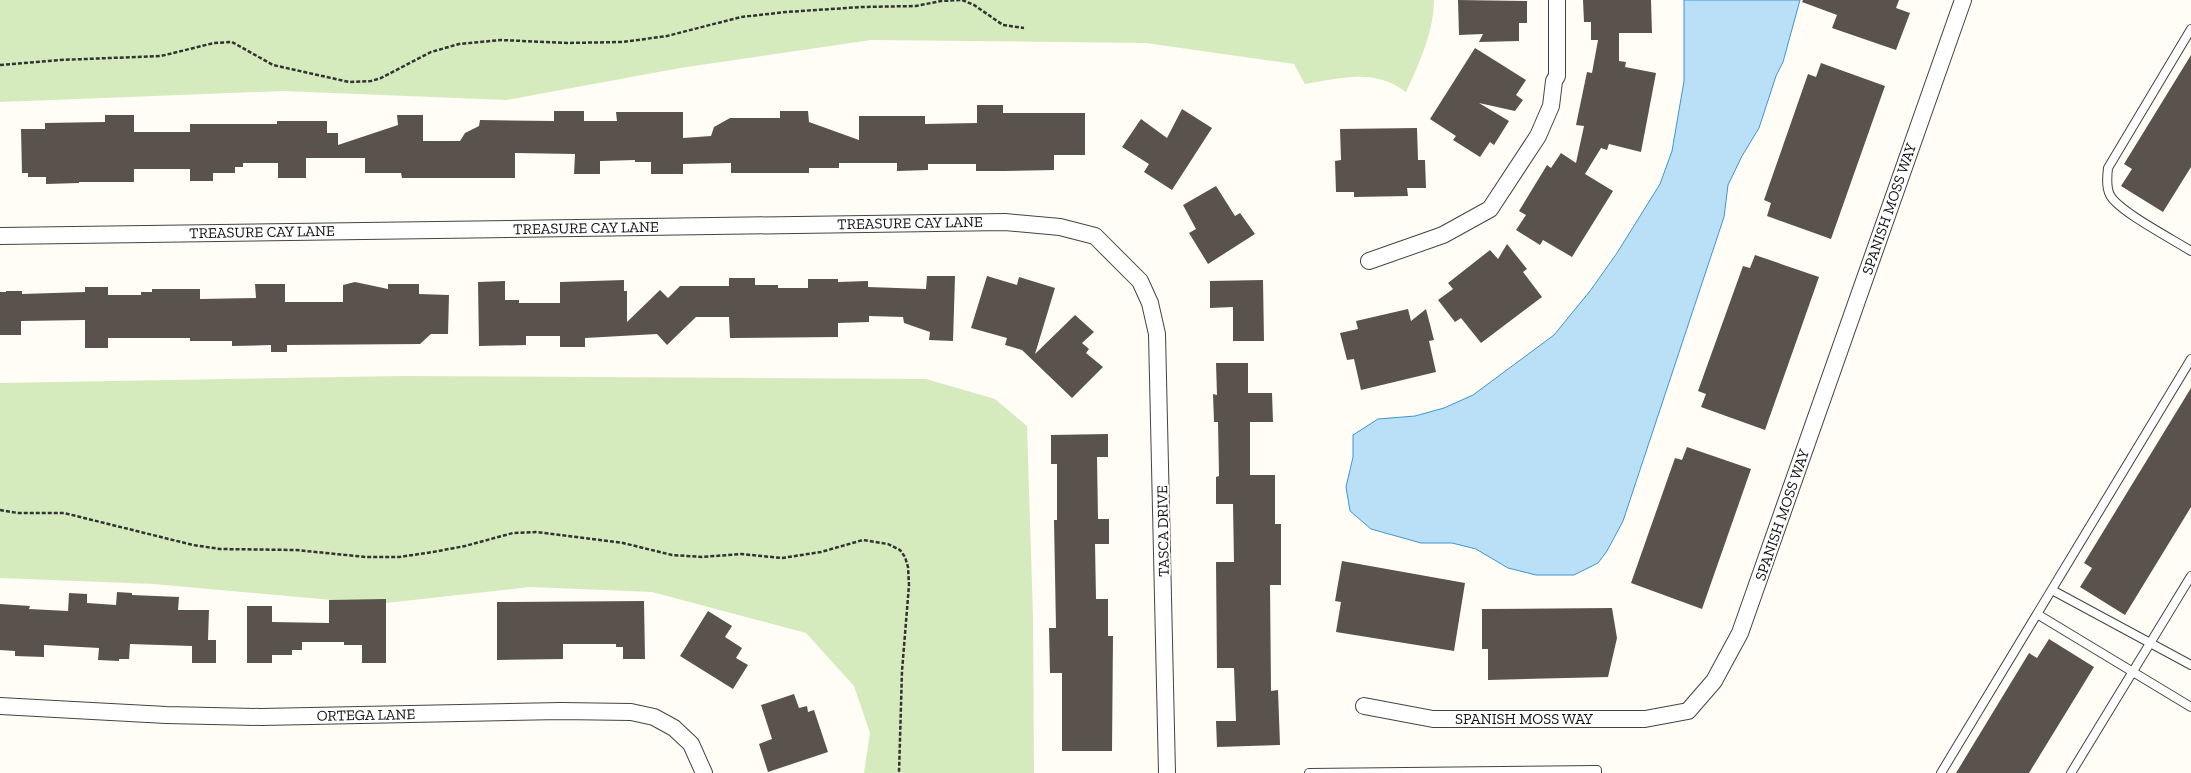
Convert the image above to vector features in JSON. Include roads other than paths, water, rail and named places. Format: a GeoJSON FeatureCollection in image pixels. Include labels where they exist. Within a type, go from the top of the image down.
{"type":"FeatureCollection","features":[{"type":"Feature","properties":{"kind":"street"},"geometry":{"type":"LineString","coordinates":[[1369,261],[1442,235],[1490,209],[1538,136],[1551,106],[1556,76],[1557,0]]}},
{"type":"Feature","properties":{"kind":"street","name":"SPANISH MOSS WAY"},"geometry":{"type":"LineString","coordinates":[[1364,706],[1433,719],[1645,719],[1688,711],[1709,687],[1740,633],[1963,0]]}},
{"type":"Feature","properties":{"kind":"street","name":"TREASURE CAY LANE"},"geometry":{"type":"LineString","coordinates":[[0,236],[1005,222],[1060,227],[1095,236],[1140,281],[1145,292]]}},
{"type":"Feature","properties":{"kind":"street","name":"TASCA DRIVE"},"geometry":{"type":"LineString","coordinates":[[1145,292],[1157,334],[1160,361],[1166,773]]}},
{"type":"Feature","properties":{"kind":"street","name":"ORTEGA LANE"},"geometry":{"type":"LineString","coordinates":[[0,706],[158,714],[261,717],[561,711],[631,712],[654,717],[674,728],[691,744],[704,773]]}},
{"type":"Feature","properties":{"kind":"lane"},"geometry":{"type":"LineString","coordinates":[[2191,29],[2108,168],[2107,181],[2110,196],[2122,208],[2191,250]]}},
{"type":"Feature","properties":{"kind":"lane"},"geometry":{"type":"LineString","coordinates":[[1941,773],[2191,359]]}},
{"type":"Feature","properties":{"kind":"lane"},"geometry":{"type":"LineString","coordinates":[[2071,773],[2191,576]]}},
{"type":"Feature","properties":{"kind":"lane"},"geometry":{"type":"LineString","coordinates":[[2052,590],[2191,665]]}},
{"type":"Feature","properties":{"kind":"lane"},"geometry":{"type":"LineString","coordinates":[[2037,614],[2191,707]]}},
{"type":"Feature","properties":{"kind":"lane"},"geometry":{"type":"LineString","coordinates":[[1309,773],[1597,770],[1597,773]]}},
{"type":"Feature","properties":{"kind":"water"},"geometry":{"type":"Polygon","coordinates":[[[1684,0],[1800,0],[1783,62],[1776,76],[1759,128],[1742,156],[1728,185],[1724,217],[1623,521],[1607,551],[1598,563],[1574,575],[1536,575],[1508,568],[1476,549],[1452,543],[1421,543],[1371,529],[1350,511],[1346,487],[1353,457],[1353,435],[1378,419],[1415,416],[1444,408],[1473,395],[1554,335],[1590,291],[1617,253],[1660,184],[1672,151],[1684,81],[1684,0]]]}}]}
